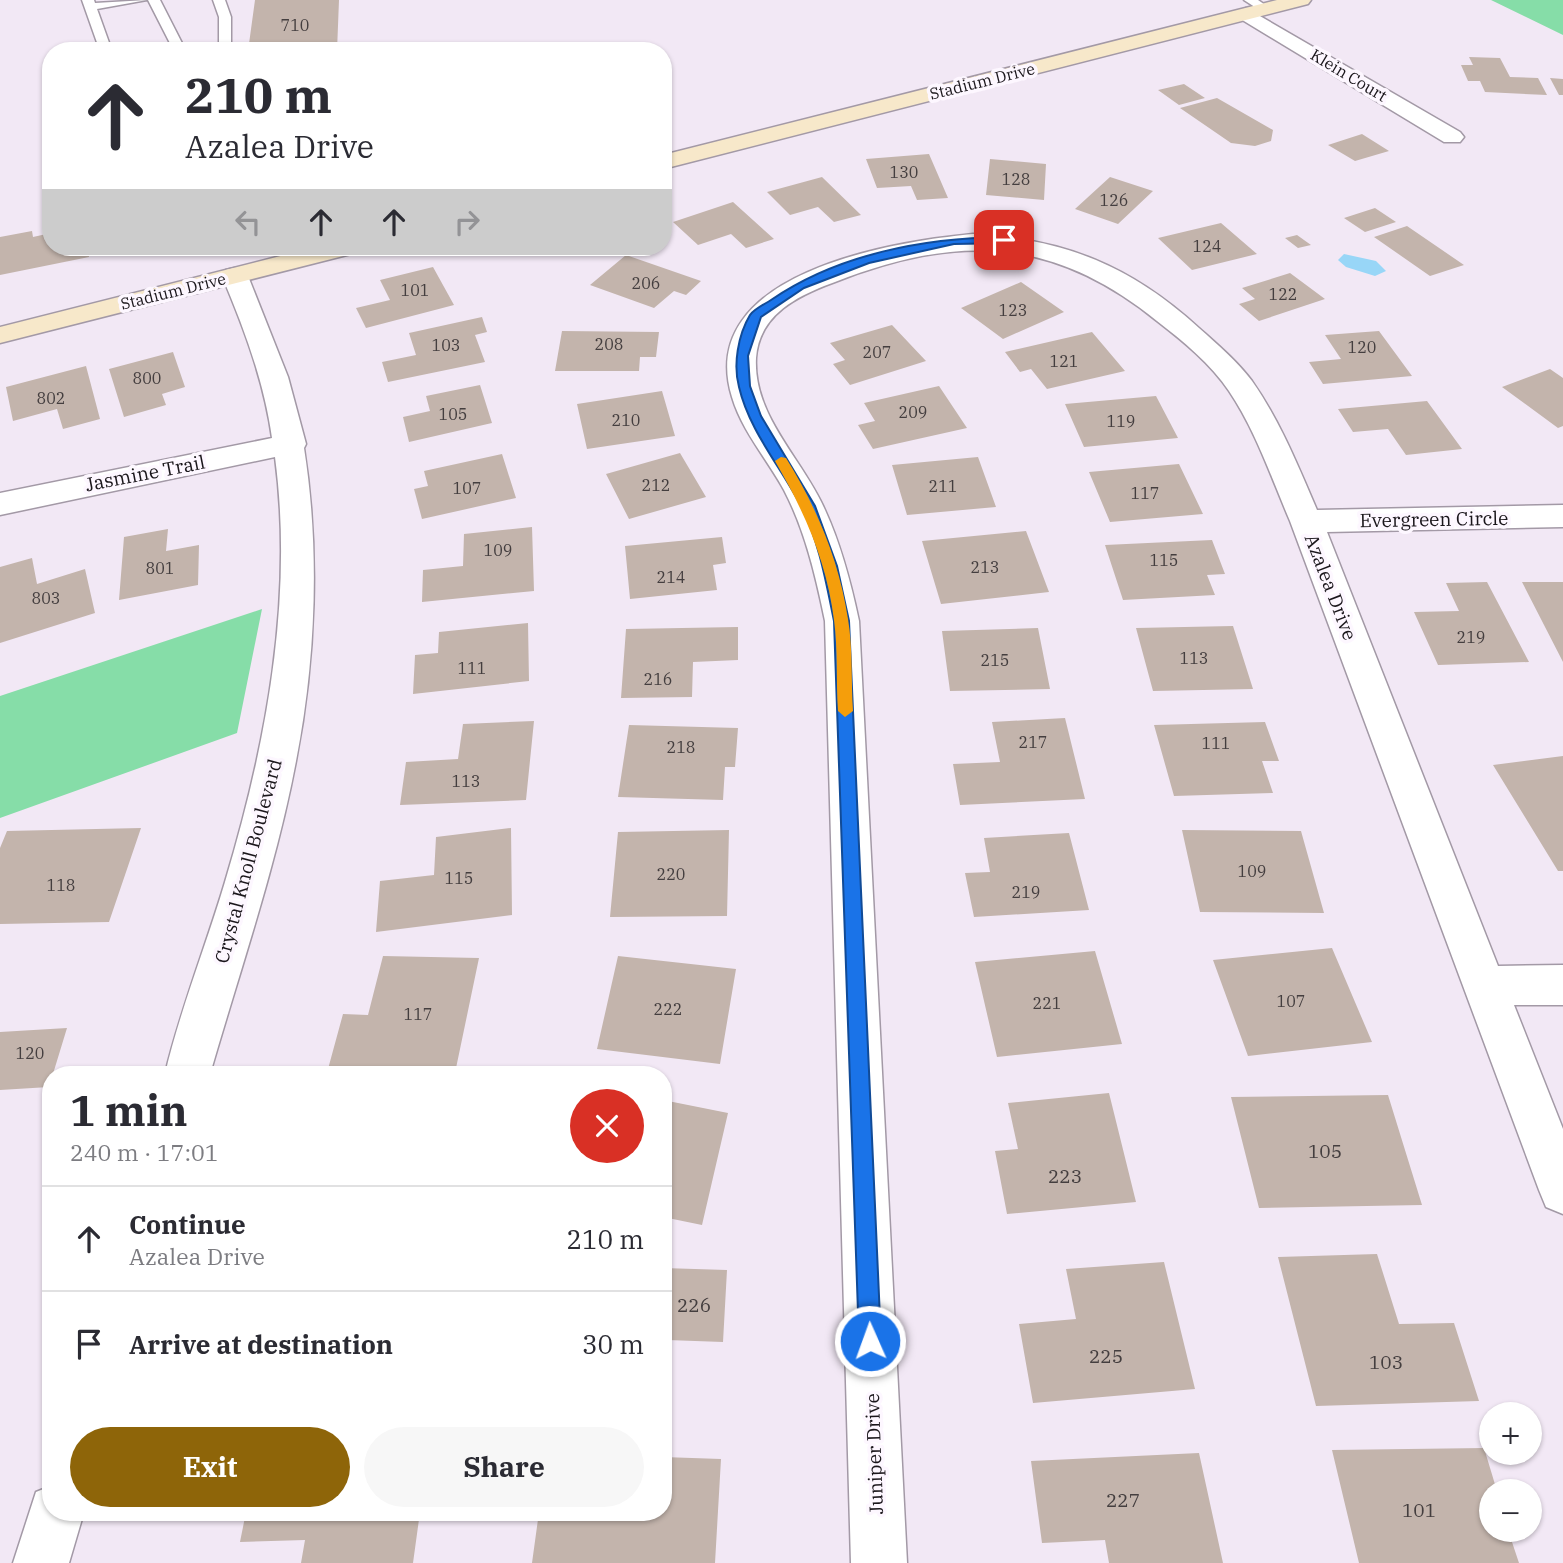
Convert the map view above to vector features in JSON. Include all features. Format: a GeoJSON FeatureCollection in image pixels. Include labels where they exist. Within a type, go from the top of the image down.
{"type":"FeatureCollection","features":[{"type":"Feature","properties":{"kind":"street","name":"Stadium Drive"},"geometry":{"type":"LineString","coordinates":[[672,160],[1254,8],[1301,0]]}},
{"type":"Feature","properties":{"kind":"street","name":"Klein Court"},"geometry":{"type":"LineString","coordinates":[[1254,8],[1452,137]]}},
{"type":"Feature","properties":{"kind":"street","name":"Azalea Drive"},"geometry":{"type":"LineString","coordinates":[[865,261],[954,241],[1004,240],[1057,252],[1099,269],[1153,302],[1240,386],[1270,438],[1306,521],[1563,1190]]}},
{"type":"Feature","properties":{"kind":"street","name":"Stadium Drive"},"geometry":{"type":"LineString","coordinates":[[0,335],[312,256]]}},
{"type":"Feature","properties":{"kind":"street","name":"Juniper Drive"},"geometry":{"type":"LineString","coordinates":[[865,261],[800,285],[756,315],[742,356],[744,386],[755,416],[808,506],[830,566],[842,621],[879,1563]]}},
{"type":"Feature","properties":{"kind":"street","name":"Crystal Knoll Boulevard"},"geometry":{"type":"LineString","coordinates":[[189,1066],[277,760],[294,637],[298,532],[291,444],[268,349],[235,276]]}},
{"type":"Feature","properties":{"kind":"street","name":"Jasmine Trail"},"geometry":{"type":"LineString","coordinates":[[0,504],[291,444]]}},
{"type":"Feature","properties":{"kind":"street","name":"Evergreen Circle"},"geometry":{"type":"LineString","coordinates":[[1306,521],[1563,516]]}},
{"type":"Feature","properties":{"kind":"street"},"geometry":{"type":"LineString","coordinates":[[1485,986],[1563,985]]}},
{"type":"Feature","properties":{"kind":"street"},"geometry":{"type":"LineString","coordinates":[[41,1563],[53,1521]]}},
{"type":"Feature","properties":{"kind":"lane"},"geometry":{"type":"LineString","coordinates":[[103,42],[89,3],[141,0]]}},
{"type":"Feature","properties":{"kind":"lane"},"geometry":{"type":"LineString","coordinates":[[154,0],[176,42]]}},
{"type":"Feature","properties":{"kind":"lane"},"geometry":{"type":"LineString","coordinates":[[219,0],[225,17],[225,42]]}},
{"type":"Feature","properties":{"kind":"green space"},"geometry":{"type":"Polygon","coordinates":[[[1491,0],[1563,0],[1563,35],[1491,0]]]}},
{"type":"Feature","properties":{"kind":"green space"},"geometry":{"type":"Polygon","coordinates":[[[262,609],[237,733],[0,818],[0,696],[262,609]]]}},
{"type":"Feature","properties":{"kind":"water"},"geometry":{"type":"Polygon","coordinates":[[[1344,254],[1376,261],[1386,271],[1375,276],[1346,267],[1338,260],[1344,254]]]}},
{"type":"Feature","properties":{"kind":"building"},"geometry":{"type":"Polygon","coordinates":[[[255,0],[339,0],[337,42],[249,42],[255,0]]]}},
{"type":"Feature","properties":{"kind":"building"},"geometry":{"type":"Polygon","coordinates":[[[1469,57],[1500,58],[1510,77],[1538,78],[1547,95],[1485,92],[1480,81],[1468,81],[1461,65],[1473,65],[1469,57]]]}},
{"type":"Feature","properties":{"kind":"building"},"geometry":{"type":"Polygon","coordinates":[[[1550,78],[1563,79],[1563,95],[1559,95],[1550,78]]]}},
{"type":"Feature","properties":{"kind":"building"},"geometry":{"type":"Polygon","coordinates":[[[1184,84],[1205,98],[1179,105],[1158,90],[1184,84]]]}},
{"type":"Feature","properties":{"kind":"building"},"geometry":{"type":"Polygon","coordinates":[[[1217,98],[1273,130],[1271,141],[1255,146],[1231,143],[1180,108],[1217,98]]]}},
{"type":"Feature","properties":{"kind":"building"},"geometry":{"type":"Polygon","coordinates":[[[1362,134],[1389,151],[1355,161],[1328,145],[1362,134]]]}},
{"type":"Feature","properties":{"kind":"building"},"geometry":{"type":"Polygon","coordinates":[[[929,154],[948,198],[917,200],[911,186],[877,188],[866,159],[929,154]]]}},
{"type":"Feature","properties":{"kind":"building"},"geometry":{"type":"Polygon","coordinates":[[[990,159],[1046,164],[1044,200],[986,195],[990,159]]]}},
{"type":"Feature","properties":{"kind":"building"},"geometry":{"type":"Polygon","coordinates":[[[822,177],[861,215],[834,222],[818,207],[790,215],[767,192],[822,177]]]}},
{"type":"Feature","properties":{"kind":"building"},"geometry":{"type":"Polygon","coordinates":[[[1110,177],[1153,191],[1118,224],[1075,209],[1110,177]]]}},
{"type":"Feature","properties":{"kind":"building"},"geometry":{"type":"Polygon","coordinates":[[[733,202],[774,239],[746,248],[731,234],[698,245],[673,222],[733,202]]]}},
{"type":"Feature","properties":{"kind":"building"},"geometry":{"type":"Polygon","coordinates":[[[1375,208],[1396,222],[1365,232],[1344,218],[1375,208]]]}},
{"type":"Feature","properties":{"kind":"building"},"geometry":{"type":"Polygon","coordinates":[[[1221,223],[1257,254],[1192,270],[1158,238],[1221,223]]]}},
{"type":"Feature","properties":{"kind":"building"},"geometry":{"type":"Polygon","coordinates":[[[1407,226],[1464,265],[1430,276],[1374,237],[1407,226]]]}},
{"type":"Feature","properties":{"kind":"building"},"geometry":{"type":"Polygon","coordinates":[[[32,231],[33,237],[42,235],[42,256],[89,257],[0,275],[0,237],[32,231]]]}},
{"type":"Feature","properties":{"kind":"building"},"geometry":{"type":"Polygon","coordinates":[[[1297,235],[1311,245],[1298,248],[1285,238],[1297,235]]]}},
{"type":"Feature","properties":{"kind":"building"},"geometry":{"type":"Polygon","coordinates":[[[625,256],[701,281],[686,295],[674,291],[654,308],[590,285],[625,256]]]}},
{"type":"Feature","properties":{"kind":"building"},"geometry":{"type":"Polygon","coordinates":[[[433,267],[454,305],[366,328],[356,308],[390,300],[380,280],[433,267]]]}},
{"type":"Feature","properties":{"kind":"building"},"geometry":{"type":"Polygon","coordinates":[[[1290,273],[1325,299],[1259,321],[1239,304],[1255,299],[1242,288],[1290,273]]]}},
{"type":"Feature","properties":{"kind":"building"},"geometry":{"type":"Polygon","coordinates":[[[1021,282],[1064,312],[1003,339],[961,308],[1021,282]]]}},
{"type":"Feature","properties":{"kind":"building"},"geometry":{"type":"Polygon","coordinates":[[[482,317],[487,332],[475,335],[485,362],[388,382],[382,362],[416,355],[409,333],[482,317]]]}},
{"type":"Feature","properties":{"kind":"building"},"geometry":{"type":"Polygon","coordinates":[[[892,325],[926,361],[850,385],[833,364],[845,360],[830,343],[892,325]]]}},
{"type":"Feature","properties":{"kind":"building"},"geometry":{"type":"Polygon","coordinates":[[[562,331],[659,332],[656,357],[640,357],[639,371],[555,371],[562,331]]]}},
{"type":"Feature","properties":{"kind":"building"},"geometry":{"type":"Polygon","coordinates":[[[1379,331],[1412,376],[1323,384],[1309,362],[1341,359],[1325,335],[1379,331]]]}},
{"type":"Feature","properties":{"kind":"building"},"geometry":{"type":"Polygon","coordinates":[[[1092,332],[1125,371],[1047,389],[1031,369],[1020,372],[1005,352],[1092,332]]]}},
{"type":"Feature","properties":{"kind":"building"},"geometry":{"type":"Polygon","coordinates":[[[173,352],[185,387],[162,394],[166,405],[124,417],[109,369],[173,352]]]}},
{"type":"Feature","properties":{"kind":"building"},"geometry":{"type":"Polygon","coordinates":[[[86,366],[100,419],[63,429],[57,409],[13,421],[6,387],[86,366]]]}},
{"type":"Feature","properties":{"kind":"building"},"geometry":{"type":"Polygon","coordinates":[[[1550,369],[1563,378],[1563,426],[1558,428],[1502,387],[1550,369]]]}},
{"type":"Feature","properties":{"kind":"building"},"geometry":{"type":"Polygon","coordinates":[[[480,385],[492,423],[409,442],[403,417],[430,411],[426,396],[480,385]]]}},
{"type":"Feature","properties":{"kind":"building"},"geometry":{"type":"Polygon","coordinates":[[[939,386],[967,428],[873,449],[858,425],[875,421],[864,403],[939,386]]]}},
{"type":"Feature","properties":{"kind":"building"},"geometry":{"type":"Polygon","coordinates":[[[662,391],[675,436],[587,449],[577,404],[662,391]]]}},
{"type":"Feature","properties":{"kind":"building"},"geometry":{"type":"Polygon","coordinates":[[[1156,396],[1178,438],[1084,447],[1065,404],[1156,396]]]}},
{"type":"Feature","properties":{"kind":"building"},"geometry":{"type":"Polygon","coordinates":[[[1427,401],[1462,449],[1406,455],[1388,429],[1353,432],[1338,409],[1427,401]]]}},
{"type":"Feature","properties":{"kind":"building"},"geometry":{"type":"Polygon","coordinates":[[[680,453],[706,497],[629,519],[606,474],[680,453]]]}},
{"type":"Feature","properties":{"kind":"building"},"geometry":{"type":"Polygon","coordinates":[[[502,454],[516,498],[422,519],[414,489],[428,486],[424,471],[502,454]]]}},
{"type":"Feature","properties":{"kind":"building"},"geometry":{"type":"Polygon","coordinates":[[[978,457],[996,507],[907,515],[892,465],[978,457]]]}},
{"type":"Feature","properties":{"kind":"building"},"geometry":{"type":"Polygon","coordinates":[[[1179,464],[1203,514],[1110,522],[1089,472],[1179,464]]]}},
{"type":"Feature","properties":{"kind":"building"},"geometry":{"type":"Polygon","coordinates":[[[532,527],[534,591],[422,602],[423,570],[463,566],[464,534],[532,527]]]}},
{"type":"Feature","properties":{"kind":"building"},"geometry":{"type":"Polygon","coordinates":[[[168,529],[166,551],[199,545],[198,585],[119,600],[124,537],[168,529]]]}},
{"type":"Feature","properties":{"kind":"building"},"geometry":{"type":"Polygon","coordinates":[[[1026,531],[1049,592],[941,604],[922,541],[1026,531]]]}},
{"type":"Feature","properties":{"kind":"building"},"geometry":{"type":"Polygon","coordinates":[[[722,537],[726,563],[713,565],[717,590],[630,599],[625,546],[722,537]]]}},
{"type":"Feature","properties":{"kind":"building"},"geometry":{"type":"Polygon","coordinates":[[[1212,540],[1225,574],[1207,575],[1215,595],[1123,600],[1105,545],[1212,540]]]}},
{"type":"Feature","properties":{"kind":"building"},"geometry":{"type":"Polygon","coordinates":[[[32,558],[37,584],[85,569],[95,613],[0,643],[0,567],[32,558]]]}},
{"type":"Feature","properties":{"kind":"building"},"geometry":{"type":"Polygon","coordinates":[[[1487,582],[1529,662],[1438,665],[1414,612],[1459,611],[1446,583],[1487,582]]]}},
{"type":"Feature","properties":{"kind":"building"},"geometry":{"type":"Polygon","coordinates":[[[1522,582],[1563,582],[1563,662],[1522,582]]]}},
{"type":"Feature","properties":{"kind":"building"},"geometry":{"type":"Polygon","coordinates":[[[528,623],[529,681],[413,694],[415,655],[438,653],[439,632],[528,623]]]}},
{"type":"Feature","properties":{"kind":"building"},"geometry":{"type":"Polygon","coordinates":[[[1233,626],[1253,689],[1153,691],[1136,628],[1233,626]]]}},
{"type":"Feature","properties":{"kind":"building"},"geometry":{"type":"Polygon","coordinates":[[[738,627],[738,660],[693,662],[692,697],[621,698],[626,629],[738,627]]]}},
{"type":"Feature","properties":{"kind":"building"},"geometry":{"type":"Polygon","coordinates":[[[1038,628],[1050,689],[950,691],[942,631],[1038,628]]]}},
{"type":"Feature","properties":{"kind":"building"},"geometry":{"type":"Polygon","coordinates":[[[1065,718],[1085,799],[960,805],[953,764],[1000,762],[992,722],[1065,718]]]}},
{"type":"Feature","properties":{"kind":"building"},"geometry":{"type":"Polygon","coordinates":[[[534,721],[526,800],[400,805],[406,762],[458,759],[463,724],[534,721]]]}},
{"type":"Feature","properties":{"kind":"building"},"geometry":{"type":"Polygon","coordinates":[[[1265,722],[1279,761],[1262,761],[1273,793],[1174,796],[1154,725],[1265,722]]]}},
{"type":"Feature","properties":{"kind":"building"},"geometry":{"type":"Polygon","coordinates":[[[629,725],[738,728],[735,767],[725,767],[723,800],[618,797],[629,725]]]}},
{"type":"Feature","properties":{"kind":"building"},"geometry":{"type":"Polygon","coordinates":[[[1563,756],[1563,871],[1558,871],[1493,765],[1563,756]]]}},
{"type":"Feature","properties":{"kind":"building"},"geometry":{"type":"Polygon","coordinates":[[[141,828],[109,922],[0,924],[0,848],[7,831],[141,828]]]}},
{"type":"Feature","properties":{"kind":"building"},"geometry":{"type":"Polygon","coordinates":[[[511,828],[512,915],[376,932],[380,881],[434,875],[436,837],[511,828]]]}},
{"type":"Feature","properties":{"kind":"building"},"geometry":{"type":"Polygon","coordinates":[[[729,830],[727,916],[610,917],[618,832],[729,830]]]}},
{"type":"Feature","properties":{"kind":"building"},"geometry":{"type":"Polygon","coordinates":[[[1182,830],[1301,831],[1324,913],[1200,912],[1182,830]]]}},
{"type":"Feature","properties":{"kind":"building"},"geometry":{"type":"Polygon","coordinates":[[[1069,833],[1089,910],[974,917],[965,873],[990,872],[984,838],[1069,833]]]}},
{"type":"Feature","properties":{"kind":"building"},"geometry":{"type":"Polygon","coordinates":[[[1332,948],[1372,1042],[1248,1056],[1213,960],[1332,948]]]}},
{"type":"Feature","properties":{"kind":"building"},"geometry":{"type":"Polygon","coordinates":[[[1095,951],[1122,1044],[997,1057],[975,962],[1095,951]]]}},
{"type":"Feature","properties":{"kind":"building"},"geometry":{"type":"Polygon","coordinates":[[[383,956],[479,958],[456,1066],[329,1066],[343,1014],[368,1015],[383,956]]]}},
{"type":"Feature","properties":{"kind":"building"},"geometry":{"type":"Polygon","coordinates":[[[618,956],[736,969],[720,1064],[597,1049],[618,956]]]}},
{"type":"Feature","properties":{"kind":"building"},"geometry":{"type":"Polygon","coordinates":[[[67,1028],[55,1066],[42,1066],[42,1087],[0,1090],[0,1032],[67,1028]]]}},
{"type":"Feature","properties":{"kind":"building"},"geometry":{"type":"Polygon","coordinates":[[[1109,1093],[1136,1202],[1007,1214],[995,1151],[1018,1149],[1008,1103],[1109,1093]]]}},
{"type":"Feature","properties":{"kind":"building"},"geometry":{"type":"Polygon","coordinates":[[[1388,1095],[1422,1205],[1259,1208],[1231,1097],[1388,1095]]]}},
{"type":"Feature","properties":{"kind":"building"},"geometry":{"type":"Polygon","coordinates":[[[672,1102],[728,1113],[702,1225],[672,1219],[672,1102]]]}},
{"type":"Feature","properties":{"kind":"building"},"geometry":{"type":"Polygon","coordinates":[[[1377,1254],[1399,1324],[1454,1323],[1479,1401],[1316,1406],[1278,1257],[1377,1254]]]}},
{"type":"Feature","properties":{"kind":"building"},"geometry":{"type":"Polygon","coordinates":[[[1164,1262],[1195,1389],[1033,1403],[1019,1324],[1076,1319],[1066,1269],[1164,1262]]]}},
{"type":"Feature","properties":{"kind":"building"},"geometry":{"type":"Polygon","coordinates":[[[672,1268],[727,1270],[723,1342],[672,1340],[672,1268]]]}},
{"type":"Feature","properties":{"kind":"building"},"geometry":{"type":"Polygon","coordinates":[[[1479,1448],[1479,1465],[1489,1465],[1493,1479],[1479,1479],[1479,1542],[1512,1542],[1519,1563],[1359,1563],[1332,1450],[1479,1448]]]}},
{"type":"Feature","properties":{"kind":"building"},"geometry":{"type":"Polygon","coordinates":[[[1199,1453],[1223,1563],[1109,1563],[1105,1540],[1042,1543],[1031,1461],[1199,1453]]]}},
{"type":"Feature","properties":{"kind":"building"},"geometry":{"type":"Polygon","coordinates":[[[672,1457],[721,1459],[715,1563],[532,1563],[538,1521],[672,1521],[672,1457]]]}},
{"type":"Feature","properties":{"kind":"building"},"geometry":{"type":"Polygon","coordinates":[[[244,1521],[419,1521],[413,1563],[301,1563],[305,1540],[240,1542],[244,1521]]]}},
{"type":"Feature","properties":{"kind":"slow traffic"},"geometry":{"type":"LineString","coordinates":[[781,461],[808,506],[830,566],[842,621],[845,711]]}},
{"type":"Feature","properties":{"kind":"route"},"geometry":{"type":"LineString","coordinates":[[870,1341],[842,621],[830,566],[808,506],[755,416],[744,386],[742,356],[756,315],[800,285],[865,261],[917,247],[954,241],[1004,240]]}}]}
